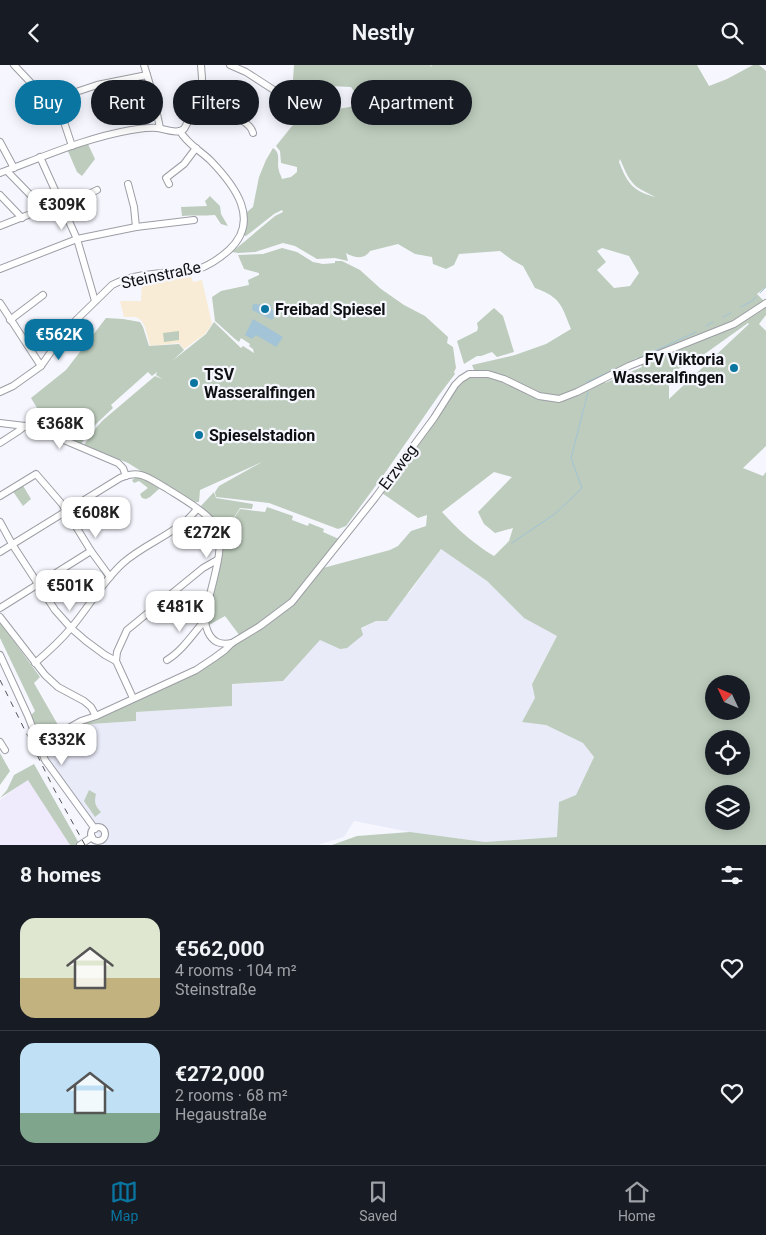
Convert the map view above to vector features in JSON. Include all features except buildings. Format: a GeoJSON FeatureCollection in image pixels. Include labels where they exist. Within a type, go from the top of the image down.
{"type":"FeatureCollection","features":[{"type":"Feature","properties":{"kind":"street"},"geometry":{"type":"LineString","coordinates":[[14,65],[28,80]]}},
{"type":"Feature","properties":{"kind":"street"},"geometry":{"type":"LineString","coordinates":[[144,65],[160,128]]}},
{"type":"Feature","properties":{"kind":"street"},"geometry":{"type":"LineString","coordinates":[[201,65],[202,80]]}},
{"type":"Feature","properties":{"kind":"street"},"geometry":{"type":"LineString","coordinates":[[230,65],[246,71],[269,87]]}},
{"type":"Feature","properties":{"kind":"street"},"geometry":{"type":"LineString","coordinates":[[81,90],[97,85],[147,75]]}},
{"type":"Feature","properties":{"kind":"street"},"geometry":{"type":"LineString","coordinates":[[65,125],[72,146]]}},
{"type":"Feature","properties":{"kind":"street"},"geometry":{"type":"LineString","coordinates":[[44,209],[3,172],[94,139],[130,130],[160,128],[173,132],[180,131],[186,125]]}},
{"type":"Feature","properties":{"kind":"street"},"geometry":{"type":"LineString","coordinates":[[248,125],[251,127],[252,133]]}},
{"type":"Feature","properties":{"kind":"street"},"geometry":{"type":"LineString","coordinates":[[169,185],[166,178],[184,164],[196,148],[183,137],[180,131]]}},
{"type":"Feature","properties":{"kind":"street"},"geometry":{"type":"LineString","coordinates":[[0,143],[14,167]]}},
{"type":"Feature","properties":{"kind":"street","name":"Steinstraße"},"geometry":{"type":"LineString","coordinates":[[0,392],[13,386],[41,366],[67,329],[112,285],[120,281],[144,276],[196,270],[206,266],[227,251],[239,239],[243,229],[244,212],[240,201],[230,183],[209,159],[196,148]]}},
{"type":"Feature","properties":{"kind":"street"},"geometry":{"type":"LineString","coordinates":[[40,157],[77,239],[95,301]]}},
{"type":"Feature","properties":{"kind":"street"},"geometry":{"type":"LineString","coordinates":[[128,184],[134,207],[136,227]]}},
{"type":"Feature","properties":{"kind":"street"},"geometry":{"type":"LineString","coordinates":[[0,227],[61,202],[98,190]]}},
{"type":"Feature","properties":{"kind":"street"},"geometry":{"type":"LineString","coordinates":[[0,195],[22,218]]}},
{"type":"Feature","properties":{"kind":"street"},"geometry":{"type":"LineString","coordinates":[[0,269],[77,239],[136,227],[194,220]]}},
{"type":"Feature","properties":{"kind":"street"},"geometry":{"type":"LineString","coordinates":[[10,320],[43,295]]}},
{"type":"Feature","properties":{"kind":"street"},"geometry":{"type":"LineString","coordinates":[[0,303],[41,366]]}},
{"type":"Feature","properties":{"kind":"street","name":"Erzweg"},"geometry":{"type":"LineString","coordinates":[[58,733],[196,670],[292,602],[375,498],[434,418],[455,385],[468,374],[488,374],[504,379],[539,396],[558,399],[577,392],[629,366],[734,324],[766,303]]}},
{"type":"Feature","properties":{"kind":"street"},"geometry":{"type":"LineString","coordinates":[[0,423],[38,429],[118,463],[123,468],[123,477]]}},
{"type":"Feature","properties":{"kind":"street"},"geometry":{"type":"LineString","coordinates":[[0,443],[25,426]]}},
{"type":"Feature","properties":{"kind":"street"},"geometry":{"type":"LineString","coordinates":[[0,496],[36,474],[67,511],[91,551],[110,577]]}},
{"type":"Feature","properties":{"kind":"street"},"geometry":{"type":"LineString","coordinates":[[0,552],[123,477],[140,474],[210,518],[217,529],[220,537],[218,560],[205,620],[210,636],[218,643],[232,643]]}},
{"type":"Feature","properties":{"kind":"street"},"geometry":{"type":"LineString","coordinates":[[35,663],[71,628],[110,577],[124,562],[179,526],[197,509]]}},
{"type":"Feature","properties":{"kind":"street"},"geometry":{"type":"LineString","coordinates":[[0,522],[54,609],[86,641],[98,651],[116,661]]}},
{"type":"Feature","properties":{"kind":"street"},"geometry":{"type":"LineString","coordinates":[[0,608],[91,551]]}},
{"type":"Feature","properties":{"kind":"street"},"geometry":{"type":"LineString","coordinates":[[133,698],[116,661],[117,652],[127,630],[203,567],[218,560]]}},
{"type":"Feature","properties":{"kind":"street"},"geometry":{"type":"LineString","coordinates":[[0,617],[45,675],[58,687],[84,701],[96,716]]}},
{"type":"Feature","properties":{"kind":"street"},"geometry":{"type":"LineString","coordinates":[[167,660],[205,620]]}},
{"type":"Feature","properties":{"kind":"street"},"geometry":{"type":"LineString","coordinates":[[0,655],[46,760],[95,829]]}},
{"type":"Feature","properties":{"kind":"street"},"geometry":{"type":"LineString","coordinates":[[0,742],[5,750]]}},
{"type":"Feature","properties":{"kind":"street"},"geometry":{"type":"LineString","coordinates":[[80,845],[92,837],[95,829],[100,827],[105,831],[102,843],[92,837]]}},
{"type":"Feature","properties":{"kind":"shaded area"},"geometry":{"type":"Polygon","coordinates":[[[190,272],[193,282],[202,280],[212,324],[205,334],[184,349],[179,343],[150,346],[141,320],[136,317],[124,317],[120,301],[141,301],[142,277],[190,272]]]}},
{"type":"Feature","properties":{"kind":"shaded area"},"geometry":{"type":"Polygon","coordinates":[[[441,549],[487,581],[524,618],[557,636],[532,683],[546,725],[583,743],[594,757],[576,795],[559,802],[558,837],[485,842],[410,832],[354,821],[344,837],[318,845],[103,845],[91,821],[46,760],[40,747],[91,724],[135,721],[135,712],[231,706],[232,684],[283,681],[320,640],[340,649],[361,629],[376,621],[410,592],[441,549]]]}},
{"type":"Feature","properties":{"kind":"shaded area"},"geometry":{"type":"Polygon","coordinates":[[[28,779],[70,845],[0,845],[0,800],[28,779]]]}},
{"type":"Feature","properties":{"kind":"green space"},"geometry":{"type":"Polygon","coordinates":[[[294,65],[430,65],[432,67],[431,65],[697,65],[709,86],[753,65],[759,65],[766,71],[766,287],[757,294],[766,303],[766,315],[759,324],[766,331],[766,446],[743,468],[763,476],[766,472],[766,845],[332,845],[357,836],[410,832],[485,842],[557,837],[559,802],[576,795],[594,757],[583,743],[546,725],[522,722],[535,698],[532,684],[557,636],[524,618],[487,581],[441,549],[387,621],[376,621],[361,628],[363,635],[347,648],[340,649],[320,640],[283,681],[232,684],[232,706],[136,712],[136,721],[91,724],[40,747],[32,719],[32,714],[35,711],[0,638],[0,622],[40,677],[34,683],[62,732],[216,659],[282,612],[323,568],[390,550],[398,546],[411,531],[426,526],[427,515],[418,518],[382,493],[459,385],[467,377],[477,377],[472,365],[515,355],[546,344],[571,329],[559,303],[550,295],[535,288],[523,266],[500,251],[459,254],[454,265],[446,269],[433,264],[432,257],[415,254],[398,244],[370,251],[362,257],[346,253],[348,261],[335,258],[317,259],[295,246],[283,243],[255,252],[232,252],[275,216],[283,212],[282,210],[274,214],[246,236],[243,235],[247,212],[253,207],[259,177],[273,148],[277,153],[278,168],[282,179],[291,177],[297,172],[297,167],[281,163],[280,151],[276,146],[294,125],[341,125],[341,108],[351,107],[351,125],[472,125],[472,80],[351,80],[351,87],[341,87],[341,80],[293,80],[294,65]],[[620,159],[619,162],[631,185],[647,195],[655,197],[636,186],[628,176],[620,159]],[[602,248],[597,251],[606,262],[597,270],[614,288],[630,286],[639,273],[629,256],[602,248]],[[748,323],[699,358],[665,376],[669,386],[669,399],[749,324],[748,323]],[[637,358],[606,374],[605,383],[642,367],[637,358]],[[494,472],[442,512],[473,542],[494,556],[509,541],[513,528],[495,533],[484,524],[478,512],[512,477],[494,472]]]}},
{"type":"Feature","properties":{"kind":"green space"},"geometry":{"type":"Polygon","coordinates":[[[87,142],[95,159],[82,176],[77,172],[67,149],[87,142]]]}},
{"type":"Feature","properties":{"kind":"green space"},"geometry":{"type":"Polygon","coordinates":[[[210,196],[220,206],[221,214],[228,226],[221,224],[215,215],[182,216],[181,207],[207,206],[205,201],[210,196]]]}},
{"type":"Feature","properties":{"kind":"green space"},"geometry":{"type":"Polygon","coordinates":[[[282,248],[297,252],[313,262],[323,264],[342,261],[360,270],[381,289],[404,305],[425,316],[448,337],[447,343],[453,347],[455,374],[346,526],[338,529],[269,503],[216,497],[215,492],[219,486],[262,462],[200,490],[199,502],[191,502],[128,463],[84,445],[102,421],[155,376],[162,379],[156,375],[157,372],[152,376],[148,372],[111,405],[113,408],[95,425],[80,445],[68,440],[70,434],[40,421],[37,427],[28,424],[40,416],[31,398],[66,370],[106,318],[140,322],[149,346],[179,344],[184,350],[172,361],[206,334],[214,322],[241,348],[243,346],[254,353],[253,349],[249,346],[250,344],[241,338],[239,342],[215,321],[212,297],[221,291],[249,285],[248,280],[259,275],[259,273],[244,269],[238,255],[263,254],[282,248]]]}},
{"type":"Feature","properties":{"kind":"green space"},"geometry":{"type":"Polygon","coordinates":[[[494,308],[503,316],[514,352],[497,357],[492,352],[477,356],[464,364],[457,341],[477,331],[477,323],[494,308]]]}},
{"type":"Feature","properties":{"kind":"green space"},"geometry":{"type":"Polygon","coordinates":[[[179,331],[179,340],[164,342],[163,333],[179,331]]]}},
{"type":"Feature","properties":{"kind":"green space"},"geometry":{"type":"Polygon","coordinates":[[[142,478],[160,488],[150,497],[142,498],[140,494],[148,488],[139,481],[134,483],[132,480],[142,478]]]}},
{"type":"Feature","properties":{"kind":"green space"},"geometry":{"type":"Polygon","coordinates":[[[22,484],[31,499],[23,506],[12,490],[22,484]]]}},
{"type":"Feature","properties":{"kind":"green space"},"geometry":{"type":"Polygon","coordinates":[[[214,492],[216,498],[253,504],[252,509],[240,508],[221,534],[199,508],[214,492]]]}},
{"type":"Feature","properties":{"kind":"green space"},"geometry":{"type":"Polygon","coordinates":[[[267,507],[293,516],[292,520],[308,526],[309,523],[324,529],[323,532],[339,539],[291,601],[240,636],[225,616],[209,625],[209,609],[221,535],[240,509],[265,512],[267,507]]]}},
{"type":"Feature","properties":{"kind":"green space"},"geometry":{"type":"Polygon","coordinates":[[[0,753],[10,771],[0,785],[0,753]]]}},
{"type":"Feature","properties":{"kind":"green space"},"geometry":{"type":"Polygon","coordinates":[[[34,764],[80,845],[70,845],[28,780],[0,798],[7,790],[14,775],[34,764]]]}},
{"type":"Feature","properties":{"kind":"green space"},"geometry":{"type":"Polygon","coordinates":[[[89,790],[96,794],[97,808],[101,812],[95,817],[84,801],[89,790]]]}},
{"type":"Feature","properties":{"kind":"water"},"geometry":{"type":"Polygon","coordinates":[[[253,304],[271,305],[272,310],[277,313],[272,320],[252,310],[253,304]]]}},
{"type":"Feature","properties":{"kind":"water"},"geometry":{"type":"Polygon","coordinates":[[[253,319],[283,337],[276,347],[256,335],[252,339],[245,335],[253,319]]]}},
{"type":"Feature","properties":{"kind":"waterway"},"geometry":{"type":"LineString","coordinates":[[760,293],[766,287]]}},
{"type":"Feature","properties":{"kind":"waterway"},"geometry":{"type":"LineString","coordinates":[[741,307],[756,297]]}},
{"type":"Feature","properties":{"kind":"waterway"},"geometry":{"type":"LineString","coordinates":[[723,317],[731,313]]}},
{"type":"Feature","properties":{"kind":"waterway"},"geometry":{"type":"LineString","coordinates":[[706,326],[713,322]]}},
{"type":"Feature","properties":{"kind":"waterway"},"geometry":{"type":"LineString","coordinates":[[587,382],[696,332]]}},
{"type":"Feature","properties":{"kind":"waterway"},"geometry":{"type":"LineString","coordinates":[[512,543],[556,513],[582,488],[571,458],[588,392]]}},
{"type":"Feature","properties":{"kind":"railway"},"geometry":{"type":"LineString","coordinates":[[0,680],[54,789],[85,845]]}},
{"type":"Feature","properties":{"kind":"place","name":"Freibad Spiesel"},"geometry":{"type":"Point","coordinates":[265,309]}},
{"type":"Feature","properties":{"kind":"place","name":"FV Viktoria Wasseralfingen"},"geometry":{"type":"Point","coordinates":[734,368]}},
{"type":"Feature","properties":{"kind":"place","name":"TSV Wasseralfingen"},"geometry":{"type":"Point","coordinates":[194,383]}},
{"type":"Feature","properties":{"kind":"place","name":"Spieselstadion"},"geometry":{"type":"Point","coordinates":[199,435]}}]}
